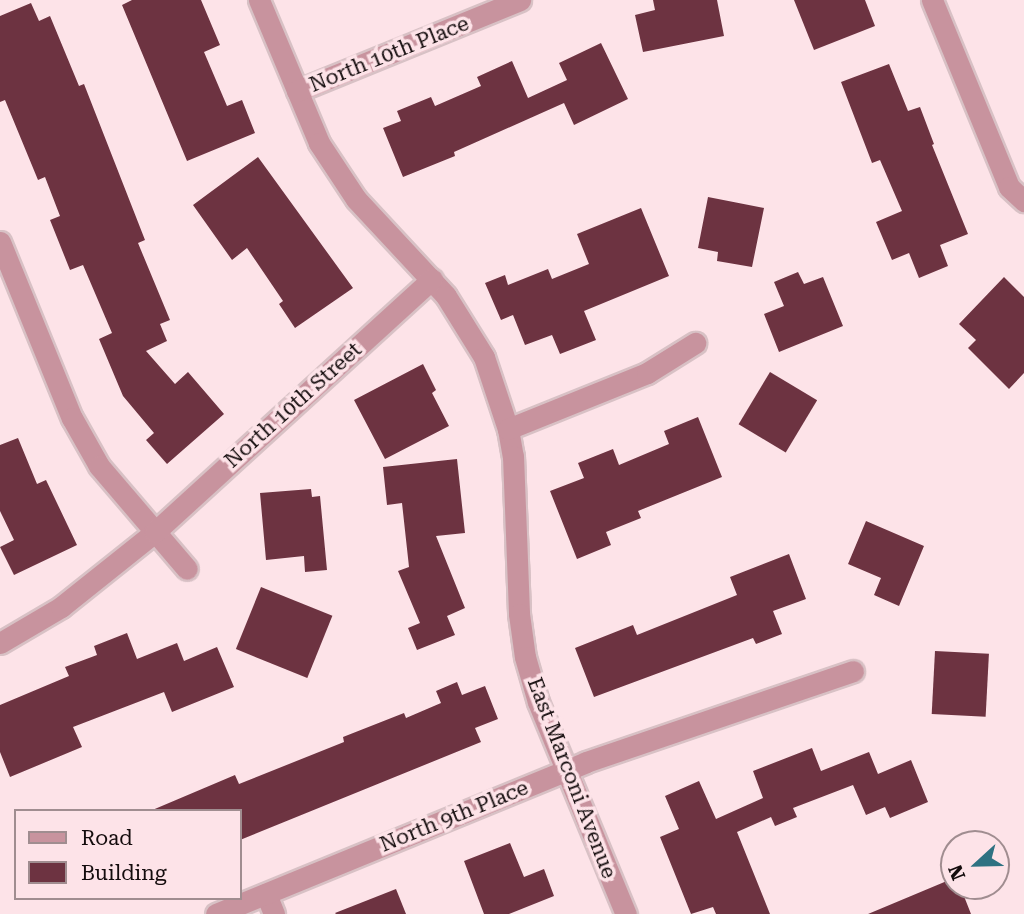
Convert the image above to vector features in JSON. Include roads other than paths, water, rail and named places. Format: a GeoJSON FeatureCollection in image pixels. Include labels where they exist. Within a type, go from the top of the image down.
{"type":"FeatureCollection","features":[{"type":"Feature","properties":{"kind":"street","name":"East Marconi Avenue"},"geometry":{"type":"LineString","coordinates":[[259,0],[319,143],[356,199],[446,296],[484,357],[508,429],[513,456],[519,614],[525,657],[538,702],[626,914]]}},
{"type":"Feature","properties":{"kind":"street","name":"North 10th Place"},"geometry":{"type":"LineString","coordinates":[[297,91],[520,0]]}},
{"type":"Feature","properties":{"kind":"street"},"geometry":{"type":"LineString","coordinates":[[932,0],[1009,187],[1024,201]]}},
{"type":"Feature","properties":{"kind":"street"},"geometry":{"type":"LineString","coordinates":[[0,242],[72,418],[99,466],[187,569]]}},
{"type":"Feature","properties":{"kind":"street","name":"North 10th Street"},"geometry":{"type":"LineString","coordinates":[[0,643],[61,607],[155,532],[432,279]]}},
{"type":"Feature","properties":{"kind":"street"},"geometry":{"type":"LineString","coordinates":[[508,429],[647,373],[695,343]]}},
{"type":"Feature","properties":{"kind":"street","name":"North 9th Place"},"geometry":{"type":"LineString","coordinates":[[216,914],[566,770],[853,671]]}},
{"type":"Feature","properties":{"kind":"street"},"geometry":{"type":"LineString","coordinates":[[266,894],[274,914]]}}]}
